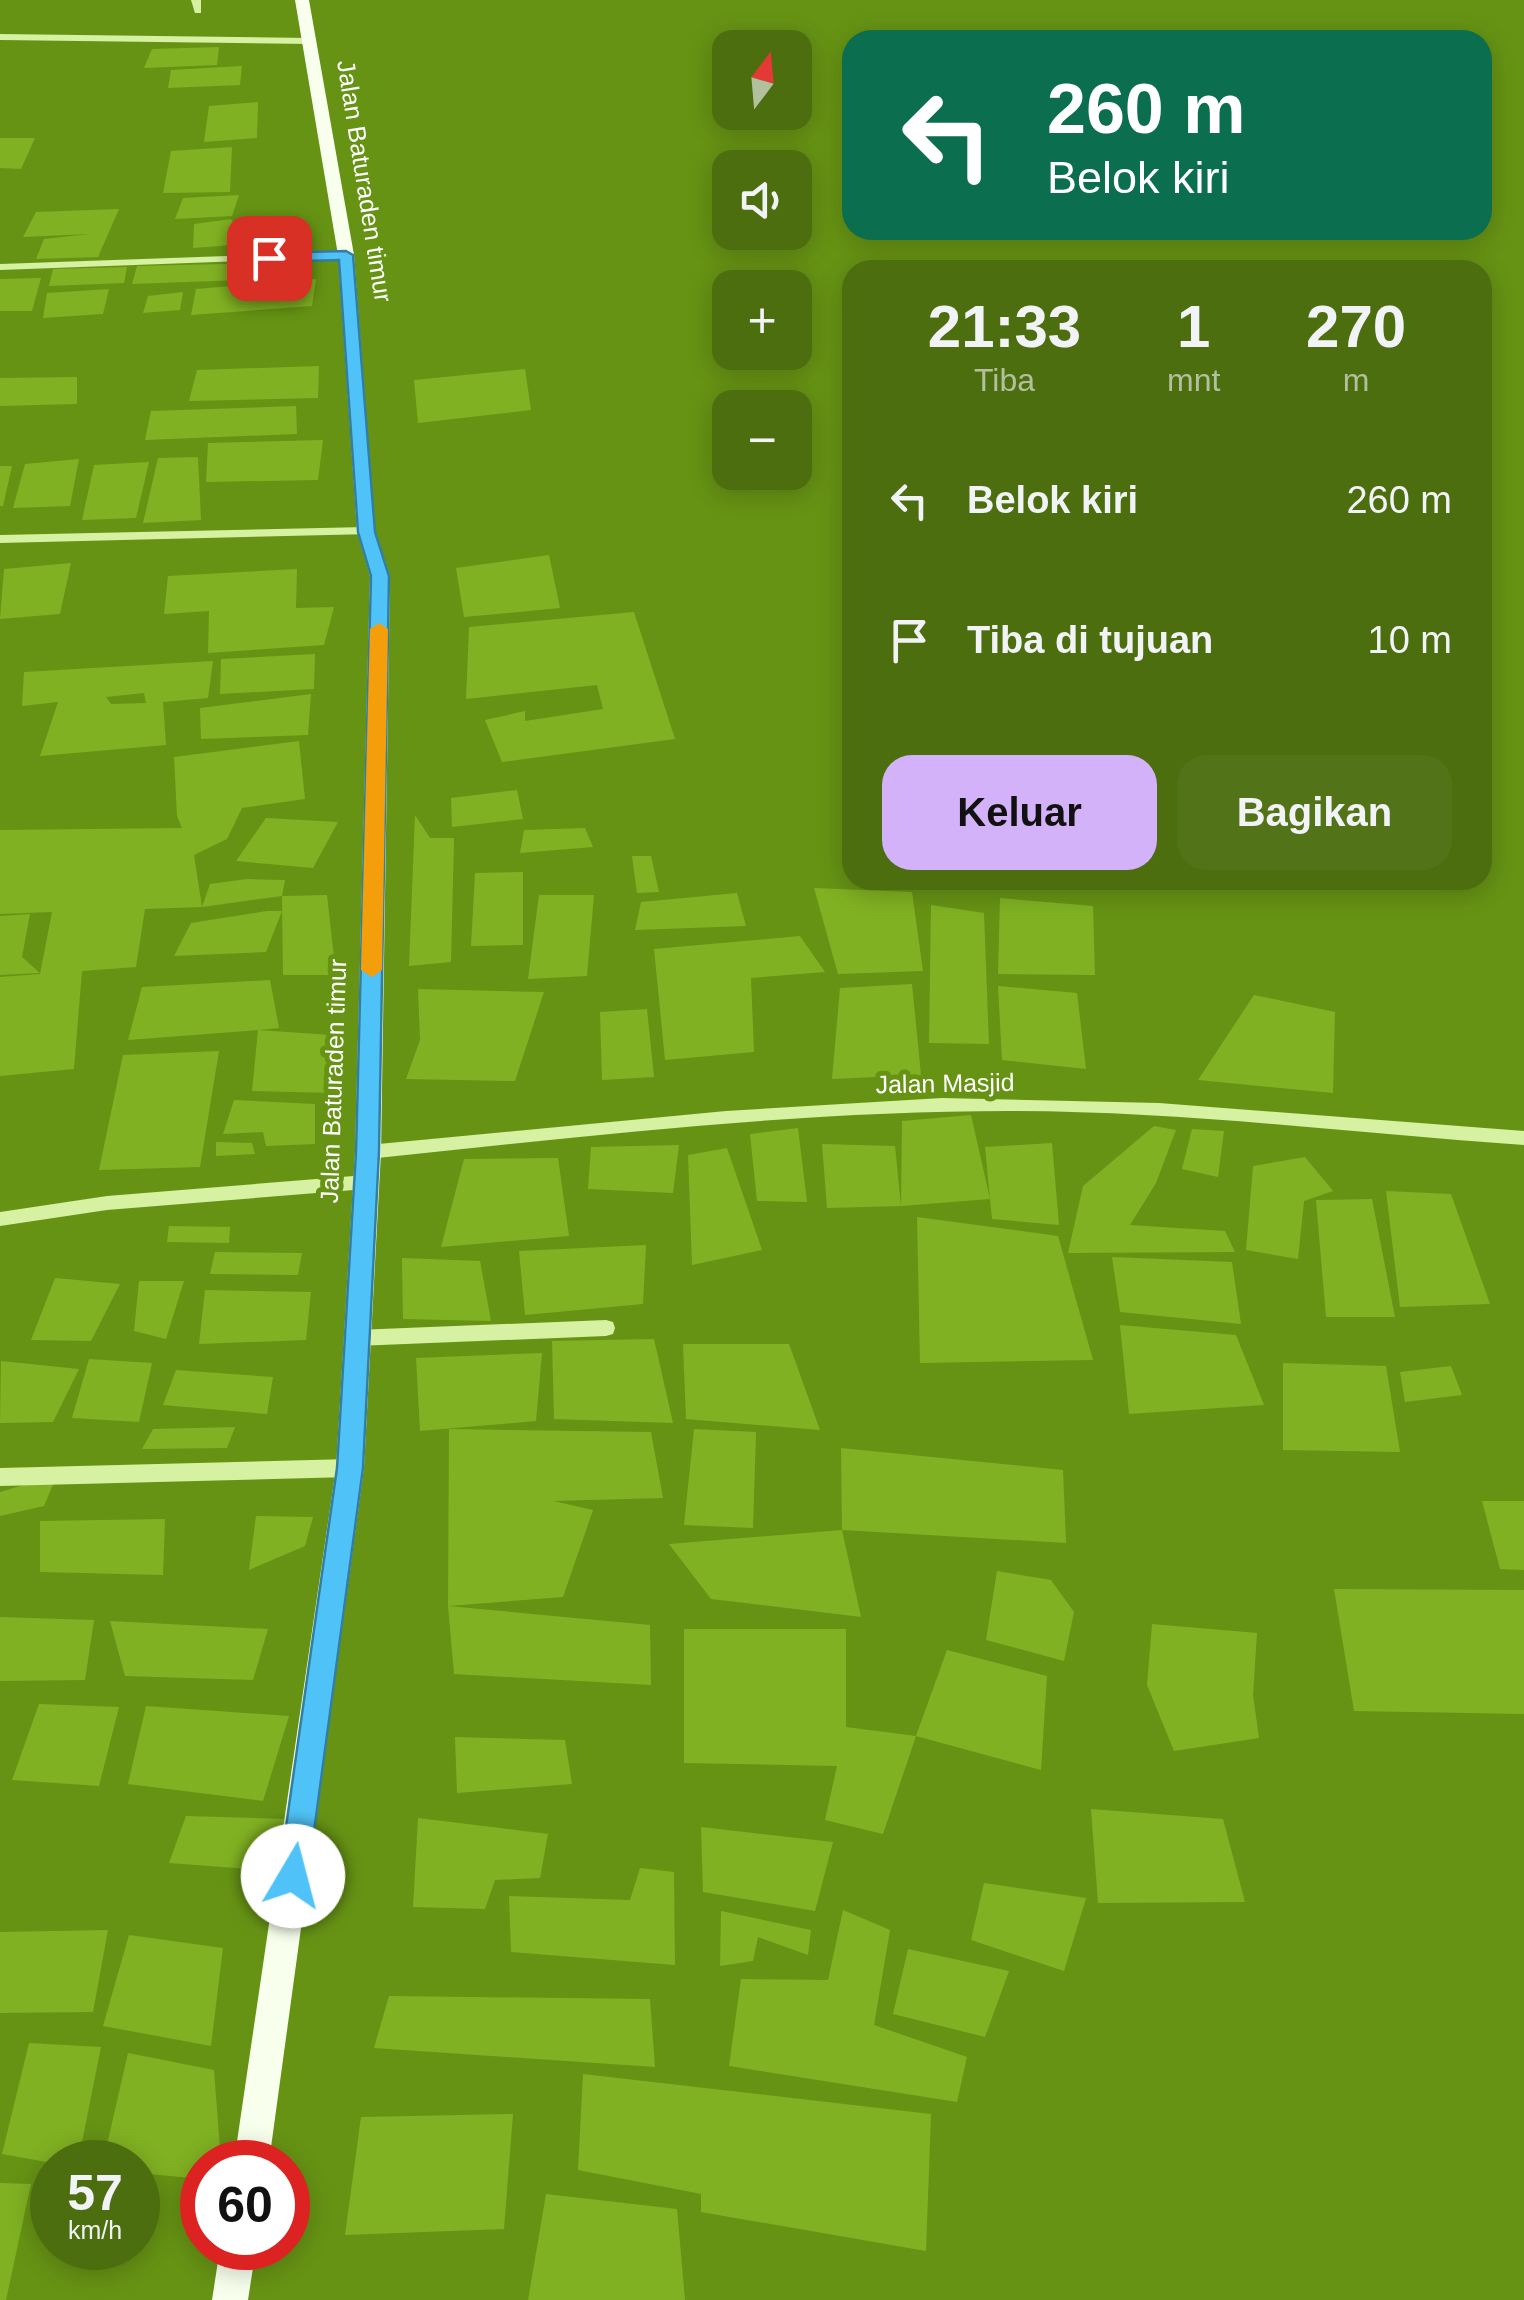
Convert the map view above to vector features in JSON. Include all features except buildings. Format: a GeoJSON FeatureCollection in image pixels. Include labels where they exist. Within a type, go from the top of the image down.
{"type":"FeatureCollection","features":[{"type":"Feature","properties":{"kind":"main road","name":"Jalan Baturaden timur"},"geometry":{"type":"LineString","coordinates":[[254,2140],[350,1468],[368,1152],[380,576],[366,532],[346,255],[302,0]]}},
{"type":"Feature","properties":{"kind":"main road"},"geometry":{"type":"LineString","coordinates":[[230,2300],[235,2270]]}},
{"type":"Feature","properties":{"kind":"street"},"geometry":{"type":"LineString","coordinates":[[0,36],[308,40]]}},
{"type":"Feature","properties":{"kind":"street"},"geometry":{"type":"LineString","coordinates":[[0,267],[346,255]]}},
{"type":"Feature","properties":{"kind":"street"},"geometry":{"type":"LineString","coordinates":[[0,540],[366,532]]}},
{"type":"Feature","properties":{"kind":"street","name":"Jalan Masjid"},"geometry":{"type":"LineString","coordinates":[[368,1152],[746,1115],[944,1105],[1110,1109],[1524,1138]]}},
{"type":"Feature","properties":{"kind":"street"},"geometry":{"type":"LineString","coordinates":[[0,1218],[107,1203],[366,1182]]}},
{"type":"Feature","properties":{"kind":"street"},"geometry":{"type":"LineString","coordinates":[[356,1338],[606,1328]]}},
{"type":"Feature","properties":{"kind":"street"},"geometry":{"type":"LineString","coordinates":[[0,1477],[350,1468]]}},
{"type":"Feature","properties":{"kind":"slow traffic"},"geometry":{"type":"LineString","coordinates":[[372,970],[379,629]]}},
{"type":"Feature","properties":{"kind":"route"},"geometry":{"type":"LineString","coordinates":[[269,258],[346,255],[366,532],[380,576],[368,1152],[350,1468],[293,1876]]}}]}
